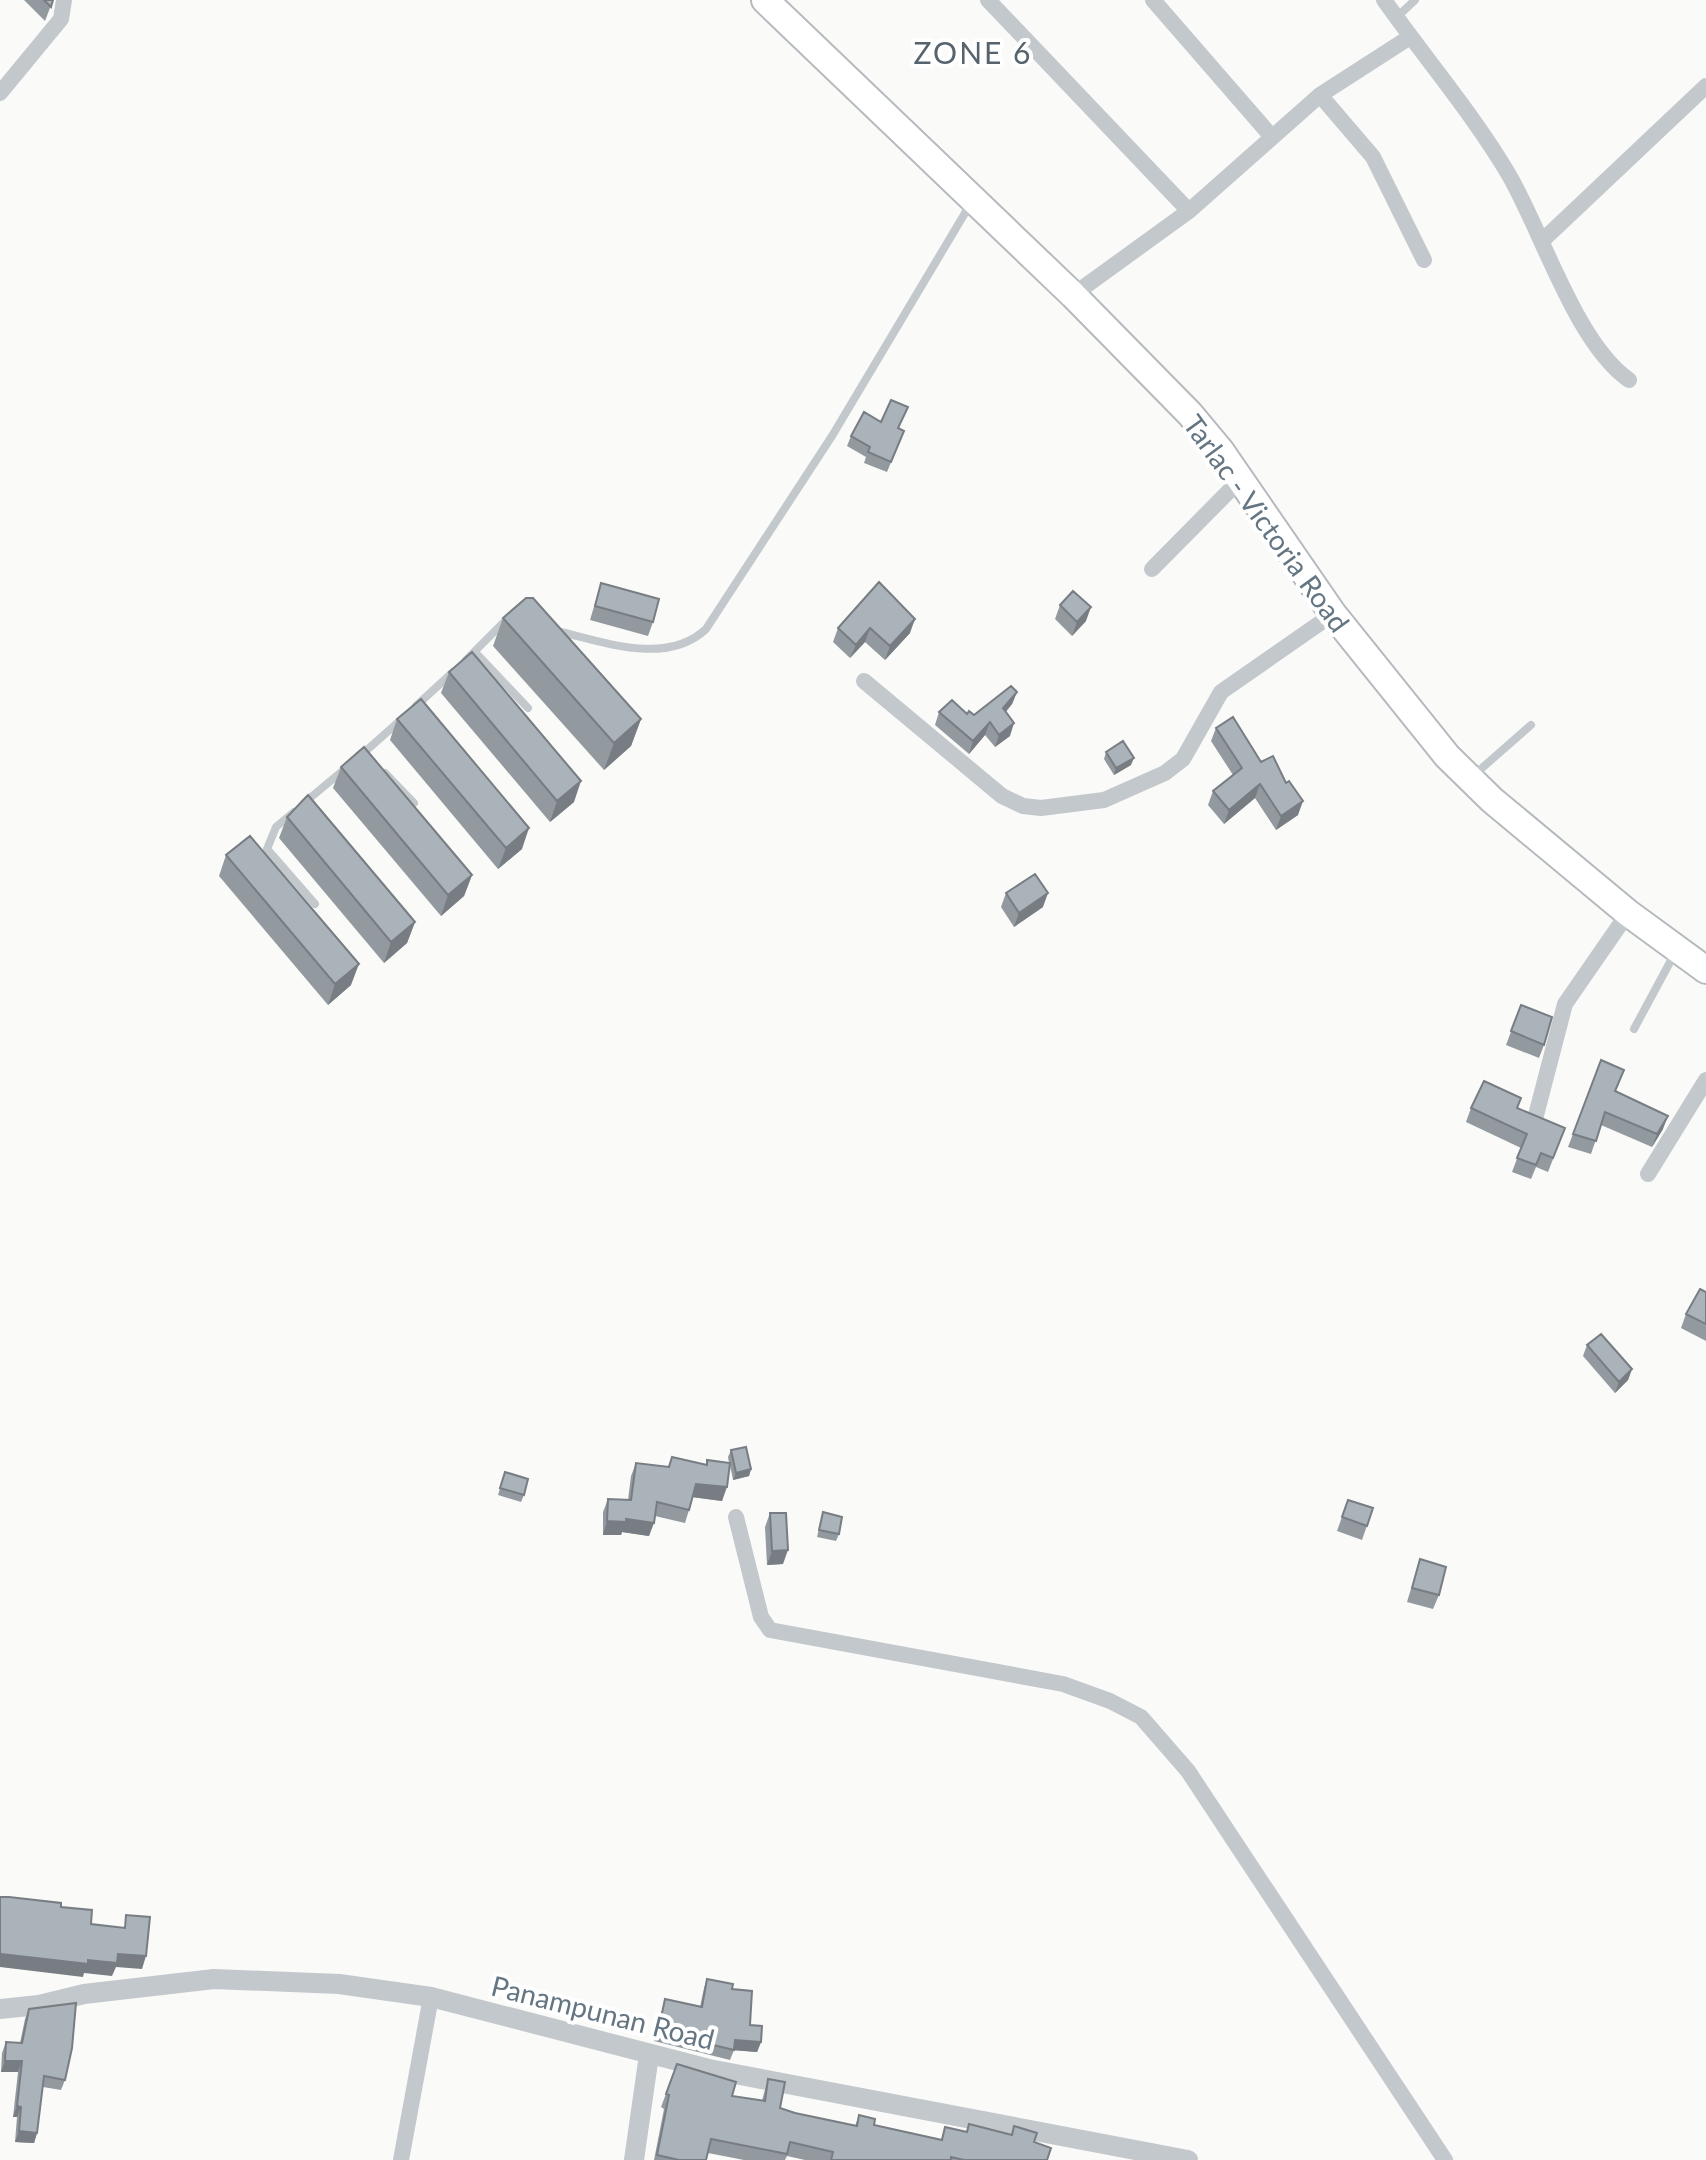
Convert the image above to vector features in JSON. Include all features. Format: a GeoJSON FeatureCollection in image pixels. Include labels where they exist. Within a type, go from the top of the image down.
{"type":"FeatureCollection","features":[{"type":"Feature","properties":{"kind":"main road","name":"Tarlac - Victoria Road"},"geometry":{"type":"LineString","coordinates":[[765,0],[1073,295],[1190,414],[1333,614],[1410,714],[1470,778],[1628,913],[1706,970]]}},
{"type":"Feature","properties":{"kind":"street"},"geometry":{"type":"LineString","coordinates":[[0,93],[61,19],[64,0]]}},
{"type":"Feature","properties":{"kind":"street"},"geometry":{"type":"LineString","coordinates":[[988,0],[1189,211]]}},
{"type":"Feature","properties":{"kind":"street"},"geometry":{"type":"LineString","coordinates":[[1153,0],[1272,137]]}},
{"type":"Feature","properties":{"kind":"street"},"geometry":{"type":"LineString","coordinates":[[1384,0],[1507,173],[1543,240],[1592,345],[1629,380]]}},
{"type":"Feature","properties":{"kind":"street"},"geometry":{"type":"LineString","coordinates":[[1073,295],[1189,211],[1320,95],[1410,37]]}},
{"type":"Feature","properties":{"kind":"street"},"geometry":{"type":"LineString","coordinates":[[1543,240],[1706,86]]}},
{"type":"Feature","properties":{"kind":"street"},"geometry":{"type":"LineString","coordinates":[[1320,95],[1373,157],[1424,260]]}},
{"type":"Feature","properties":{"kind":"street"},"geometry":{"type":"LineString","coordinates":[[1152,569],[1240,480]]}},
{"type":"Feature","properties":{"kind":"street"},"geometry":{"type":"LineString","coordinates":[[864,681],[1002,796],[1023,806],[1041,808],[1104,800],[1165,773],[1183,759],[1221,692],[1333,614]]}},
{"type":"Feature","properties":{"kind":"street"},"geometry":{"type":"LineString","coordinates":[[1535,1119],[1565,1004],[1628,913]]}},
{"type":"Feature","properties":{"kind":"street"},"geometry":{"type":"LineString","coordinates":[[1648,1174],[1706,1080]]}},
{"type":"Feature","properties":{"kind":"street"},"geometry":{"type":"LineString","coordinates":[[736,1517],[761,1617],[770,1630],[783,1636],[1063,1684],[1110,1701],[1141,1717],[1188,1771],[1445,2160]]}},
{"type":"Feature","properties":{"kind":"street","name":"Panampunan Road"},"geometry":{"type":"LineString","coordinates":[[0,2009],[39,2005],[84,1994],[214,1979],[339,1984],[431,1997],[649,2055],[1188,2160]]}},
{"type":"Feature","properties":{"kind":"street"},"geometry":{"type":"LineString","coordinates":[[401,2160],[431,1997]]}},
{"type":"Feature","properties":{"kind":"street"},"geometry":{"type":"LineString","coordinates":[[634,2160],[649,2055]]}},
{"type":"Feature","properties":{"kind":"lane"},"geometry":{"type":"LineString","coordinates":[[1396,17],[1415,0]]}},
{"type":"Feature","properties":{"kind":"lane"},"geometry":{"type":"LineString","coordinates":[[545,625],[618,646],[673,649],[691,643],[706,629],[832,436],[973,199]]}},
{"type":"Feature","properties":{"kind":"lane"},"geometry":{"type":"LineString","coordinates":[[315,904],[267,849],[276,827],[365,752],[506,620],[518,616]]}},
{"type":"Feature","properties":{"kind":"lane"},"geometry":{"type":"LineString","coordinates":[[475,652],[528,708]]}},
{"type":"Feature","properties":{"kind":"lane"},"geometry":{"type":"LineString","coordinates":[[1470,778],[1531,725]]}},
{"type":"Feature","properties":{"kind":"lane"},"geometry":{"type":"LineString","coordinates":[[365,752],[414,803]]}},
{"type":"Feature","properties":{"kind":"lane"},"geometry":{"type":"LineString","coordinates":[[1634,1029],[1676,951]]}},
{"type":"Feature","properties":{"kind":"building"},"geometry":{"type":"Polygon","coordinates":[[[891,400],[908,407],[898,428],[904,431],[891,462],[868,452],[870,447],[851,436],[864,412],[881,422],[891,400]]]}},
{"type":"Feature","properties":{"kind":"building"},"geometry":{"type":"Polygon","coordinates":[[[879,582],[915,619],[890,646],[870,628],[856,645],[838,628],[879,582]]]}},
{"type":"Feature","properties":{"kind":"building"},"geometry":{"type":"Polygon","coordinates":[[[601,583],[659,599],[653,622],[595,606],[601,583]]]}},
{"type":"Feature","properties":{"kind":"building"},"geometry":{"type":"Polygon","coordinates":[[[1073,591],[1091,607],[1077,622],[1060,605],[1073,591]]]}},
{"type":"Feature","properties":{"kind":"building"},"geometry":{"type":"Polygon","coordinates":[[[526,598],[533,598],[641,719],[614,743],[503,618],[526,598]]]}},
{"type":"Feature","properties":{"kind":"building"},"geometry":{"type":"Polygon","coordinates":[[[472,652],[581,781],[557,801],[449,672],[472,652]]]}},
{"type":"Feature","properties":{"kind":"building"},"geometry":{"type":"Polygon","coordinates":[[[1011,686],[1017,692],[1003,708],[1014,723],[999,735],[990,722],[973,741],[939,712],[952,700],[967,714],[969,711],[974,715],[1011,686]]]}},
{"type":"Feature","properties":{"kind":"building"},"geometry":{"type":"Polygon","coordinates":[[[421,699],[529,828],[506,848],[397,719],[421,699]]]}},
{"type":"Feature","properties":{"kind":"building"},"geometry":{"type":"Polygon","coordinates":[[[1233,717],[1261,762],[1273,756],[1286,783],[1289,781],[1303,801],[1281,816],[1260,784],[1229,810],[1213,791],[1242,768],[1216,728],[1233,717]]]}},
{"type":"Feature","properties":{"kind":"building"},"geometry":{"type":"Polygon","coordinates":[[[1123,741],[1134,758],[1116,768],[1106,752],[1123,741]]]}},
{"type":"Feature","properties":{"kind":"building"},"geometry":{"type":"Polygon","coordinates":[[[364,747],[472,875],[448,895],[341,767],[364,747]]]}},
{"type":"Feature","properties":{"kind":"building"},"geometry":{"type":"Polygon","coordinates":[[[308,795],[415,922],[391,942],[287,817],[308,795]]]}},
{"type":"Feature","properties":{"kind":"building"},"geometry":{"type":"Polygon","coordinates":[[[250,836],[359,964],[335,984],[226,855],[250,836]]]}},
{"type":"Feature","properties":{"kind":"building"},"geometry":{"type":"Polygon","coordinates":[[[1035,874],[1048,893],[1019,913],[1006,893],[1035,874]]]}},
{"type":"Feature","properties":{"kind":"building"},"geometry":{"type":"Polygon","coordinates":[[[1521,1005],[1552,1017],[1544,1045],[1511,1031],[1521,1005]]]}},
{"type":"Feature","properties":{"kind":"building"},"geometry":{"type":"Polygon","coordinates":[[[1601,1060],[1624,1070],[1615,1091],[1668,1116],[1657,1134],[1605,1112],[1596,1141],[1573,1134],[1601,1060]]]}},
{"type":"Feature","properties":{"kind":"building"},"geometry":{"type":"Polygon","coordinates":[[[1484,1081],[1521,1098],[1517,1108],[1565,1128],[1553,1158],[1541,1153],[1536,1165],[1517,1158],[1527,1134],[1471,1108],[1484,1081]]]}},
{"type":"Feature","properties":{"kind":"building"},"geometry":{"type":"Polygon","coordinates":[[[1700,1289],[1706,1292],[1706,1324],[1686,1314],[1700,1289]]]}},
{"type":"Feature","properties":{"kind":"building"},"geometry":{"type":"Polygon","coordinates":[[[1601,1334],[1632,1369],[1619,1382],[1587,1345],[1601,1334]]]}},
{"type":"Feature","properties":{"kind":"building"},"geometry":{"type":"Polygon","coordinates":[[[746,1447],[751,1469],[736,1473],[731,1450],[746,1447]]]}},
{"type":"Feature","properties":{"kind":"building"},"geometry":{"type":"Polygon","coordinates":[[[672,1457],[707,1465],[707,1460],[730,1463],[727,1487],[696,1484],[689,1510],[657,1502],[654,1523],[626,1519],[626,1522],[607,1521],[608,1499],[631,1500],[636,1463],[669,1467],[672,1457]]]}},
{"type":"Feature","properties":{"kind":"building"},"geometry":{"type":"Polygon","coordinates":[[[505,1472],[528,1479],[524,1495],[500,1488],[505,1472]]]}},
{"type":"Feature","properties":{"kind":"building"},"geometry":{"type":"Polygon","coordinates":[[[1348,1500],[1373,1508],[1367,1526],[1342,1517],[1348,1500]]]}},
{"type":"Feature","properties":{"kind":"building"},"geometry":{"type":"Polygon","coordinates":[[[823,1512],[842,1517],[839,1534],[819,1530],[823,1512]]]}},
{"type":"Feature","properties":{"kind":"building"},"geometry":{"type":"Polygon","coordinates":[[[770,1513],[786,1513],[788,1550],[772,1551],[770,1513]]]}},
{"type":"Feature","properties":{"kind":"building"},"geometry":{"type":"Polygon","coordinates":[[[1420,1559],[1446,1567],[1439,1595],[1412,1588],[1420,1559]]]}},
{"type":"Feature","properties":{"kind":"building"},"geometry":{"type":"Polygon","coordinates":[[[0,1897],[61,1903],[61,1907],[92,1910],[91,1924],[125,1928],[126,1915],[150,1917],[146,1956],[118,1954],[117,1963],[88,1960],[88,1964],[2,1954],[0,1963],[0,1897]]]}},
{"type":"Feature","properties":{"kind":"building"},"geometry":{"type":"Polygon","coordinates":[[[707,1979],[733,1984],[732,1989],[752,1991],[750,2025],[762,2026],[761,2042],[735,2040],[734,2050],[658,2032],[665,1999],[702,2007],[707,1979]]]}},
{"type":"Feature","properties":{"kind":"building"},"geometry":{"type":"Polygon","coordinates":[[[76,2003],[72,2048],[65,2080],[44,2076],[37,2133],[19,2131],[21,2107],[17,2106],[22,2061],[5,2061],[6,2042],[22,2043],[29,2009],[76,2003]]]}},
{"type":"Feature","properties":{"kind":"building"},"geometry":{"type":"Polygon","coordinates":[[[677,2064],[736,2082],[732,2096],[765,2101],[768,2079],[785,2082],[780,2108],[795,2113],[857,2126],[859,2115],[875,2119],[874,2125],[942,2140],[945,2127],[967,2132],[969,2124],[1012,2135],[1014,2126],[1037,2133],[1034,2142],[1051,2148],[1047,2160],[964,2160],[951,2157],[951,2160],[831,2160],[833,2152],[790,2142],[787,2154],[711,2139],[706,2160],[679,2160],[657,2155],[669,2095],[666,2094],[677,2064]]]}},
{"type":"Feature","properties":{"kind":"district","name":"ZONE 6"},"geometry":{"type":"Point","coordinates":[973,52]}}]}
